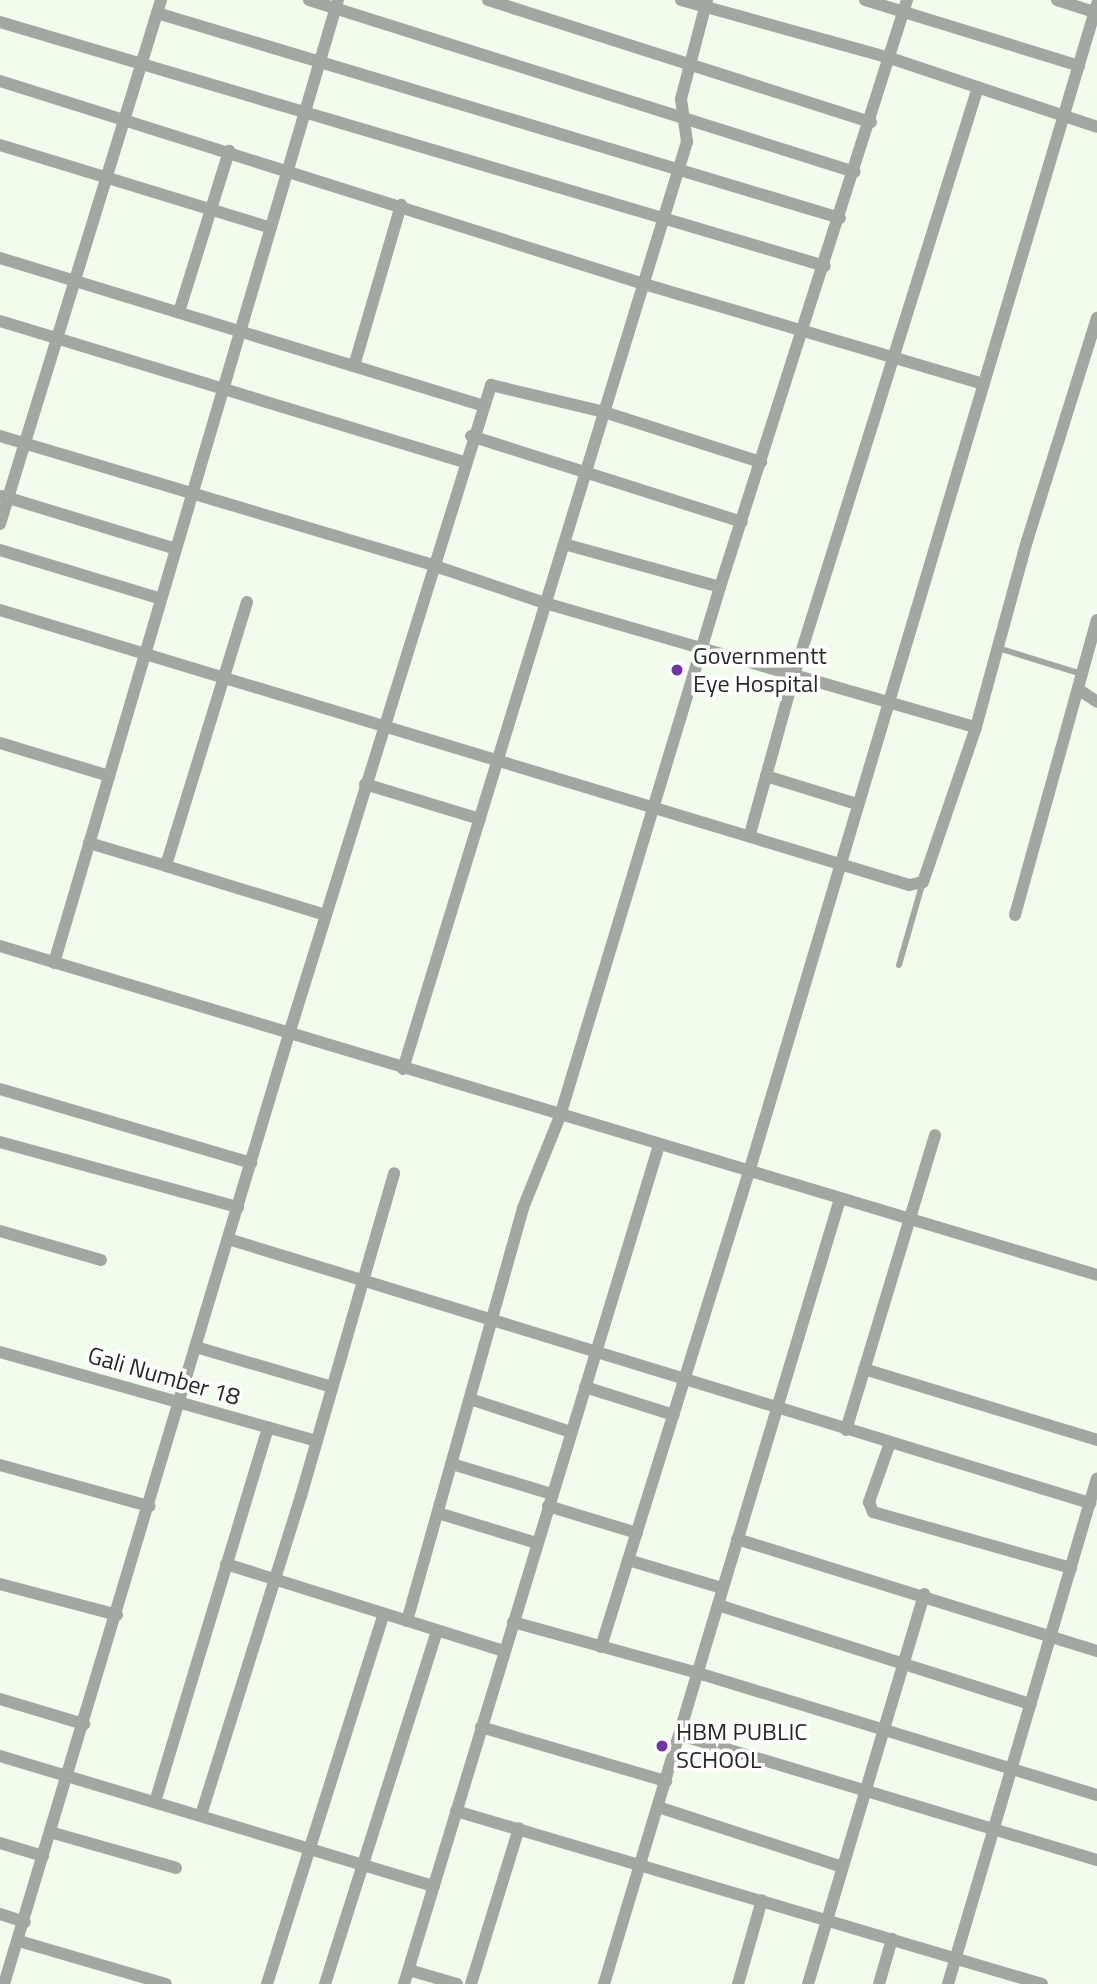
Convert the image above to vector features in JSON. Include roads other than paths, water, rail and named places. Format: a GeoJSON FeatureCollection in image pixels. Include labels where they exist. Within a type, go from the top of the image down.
{"type":"FeatureCollection","features":[{"type":"Feature","properties":{"kind":"street"},"geometry":{"type":"LineString","coordinates":[[0,524],[4,497],[24,444],[161,0]]}},
{"type":"Feature","properties":{"kind":"street"},"geometry":{"type":"LineString","coordinates":[[309,0],[337,4],[683,120],[855,172]]}},
{"type":"Feature","properties":{"kind":"street"},"geometry":{"type":"LineString","coordinates":[[488,0],[871,122]]}},
{"type":"Feature","properties":{"kind":"street"},"geometry":{"type":"LineString","coordinates":[[681,0],[706,3],[890,58],[1097,127]]}},
{"type":"Feature","properties":{"kind":"street"},"geometry":{"type":"LineString","coordinates":[[865,0],[905,6],[1079,66]]}},
{"type":"Feature","properties":{"kind":"street"},"geometry":{"type":"LineString","coordinates":[[601,1647],[749,1172],[887,699],[1096,8],[1057,0]]}},
{"type":"Feature","properties":{"kind":"street"},"geometry":{"type":"LineString","coordinates":[[403,1069],[687,142],[680,109],[688,64],[706,3]]}},
{"type":"Feature","properties":{"kind":"street"},"geometry":{"type":"LineString","coordinates":[[54,963],[337,4]]}},
{"type":"Feature","properties":{"kind":"street"},"geometry":{"type":"LineString","coordinates":[[407,1621],[523,1208],[560,1116],[653,807],[705,647],[720,587],[871,122],[905,6]]}},
{"type":"Feature","properties":{"kind":"street"},"geometry":{"type":"LineString","coordinates":[[157,13],[840,218]]}},
{"type":"Feature","properties":{"kind":"street"},"geometry":{"type":"LineString","coordinates":[[0,22],[824,267]]}},
{"type":"Feature","properties":{"kind":"street"},"geometry":{"type":"LineString","coordinates":[[0,81],[288,169],[644,284],[983,384]]}},
{"type":"Feature","properties":{"kind":"street"},"geometry":{"type":"LineString","coordinates":[[750,834],[795,672],[978,88]]}},
{"type":"Feature","properties":{"kind":"street"},"geometry":{"type":"LineString","coordinates":[[0,145],[271,228]]}},
{"type":"Feature","properties":{"kind":"street"},"geometry":{"type":"LineString","coordinates":[[179,312],[229,151]]}},
{"type":"Feature","properties":{"kind":"street"},"geometry":{"type":"LineString","coordinates":[[354,366],[401,205]]}},
{"type":"Feature","properties":{"kind":"street"},"geometry":{"type":"LineString","coordinates":[[0,258],[481,405]]}},
{"type":"Feature","properties":{"kind":"street"},"geometry":{"type":"LineString","coordinates":[[0,610],[750,834],[909,885],[923,882],[976,727],[1097,318]]}},
{"type":"Feature","properties":{"kind":"street"},"geometry":{"type":"LineString","coordinates":[[0,321],[464,462]]}},
{"type":"Feature","properties":{"kind":"street"},"geometry":{"type":"LineString","coordinates":[[4,1984],[25,1922],[237,1206],[481,405],[491,385],[500,384],[604,412],[761,461]]}},
{"type":"Feature","properties":{"kind":"street"},"geometry":{"type":"LineString","coordinates":[[0,436],[432,565],[545,603],[795,672],[976,727]]}},
{"type":"Feature","properties":{"kind":"street"},"geometry":{"type":"LineString","coordinates":[[471,436],[742,522]]}},
{"type":"Feature","properties":{"kind":"street"},"geometry":{"type":"LineString","coordinates":[[4,497],[176,549]]}},
{"type":"Feature","properties":{"kind":"street"},"geometry":{"type":"LineString","coordinates":[[564,544],[720,587]]}},
{"type":"Feature","properties":{"kind":"street"},"geometry":{"type":"LineString","coordinates":[[0,550],[162,598]]}},
{"type":"Feature","properties":{"kind":"street"},"geometry":{"type":"LineString","coordinates":[[166,866],[247,602]]}},
{"type":"Feature","properties":{"kind":"street"},"geometry":{"type":"LineString","coordinates":[[1015,915],[1097,621]]}},
{"type":"Feature","properties":{"kind":"street"},"geometry":{"type":"LineString","coordinates":[[1078,689],[1097,702]]}},
{"type":"Feature","properties":{"kind":"street"},"geometry":{"type":"LineString","coordinates":[[0,743],[109,776]]}},
{"type":"Feature","properties":{"kind":"street"},"geometry":{"type":"LineString","coordinates":[[766,776],[857,804]]}},
{"type":"Feature","properties":{"kind":"street"},"geometry":{"type":"LineString","coordinates":[[365,784],[480,819]]}},
{"type":"Feature","properties":{"kind":"street"},"geometry":{"type":"LineString","coordinates":[[89,844],[325,915]]}},
{"type":"Feature","properties":{"kind":"street"},"geometry":{"type":"LineString","coordinates":[[0,946],[1097,1276]]}},
{"type":"Feature","properties":{"kind":"street"},"geometry":{"type":"LineString","coordinates":[[0,1089],[251,1163]]}},
{"type":"Feature","properties":{"kind":"street"},"geometry":{"type":"LineString","coordinates":[[846,1430],[935,1135]]}},
{"type":"Feature","properties":{"kind":"street"},"geometry":{"type":"LineString","coordinates":[[0,1142],[237,1206]]}},
{"type":"Feature","properties":{"kind":"street"},"geometry":{"type":"LineString","coordinates":[[404,1984],[659,1146]]}},
{"type":"Feature","properties":{"kind":"street"},"geometry":{"type":"LineString","coordinates":[[201,1815],[317,1441],[394,1173]]}},
{"type":"Feature","properties":{"kind":"street"},"geometry":{"type":"LineString","coordinates":[[604,1984],[840,1199]]}},
{"type":"Feature","properties":{"kind":"street"},"geometry":{"type":"LineString","coordinates":[[0,1231],[100,1260]]}},
{"type":"Feature","properties":{"kind":"street"},"geometry":{"type":"LineString","coordinates":[[228,1239],[489,1322],[1090,1503]]}},
{"type":"Feature","properties":{"kind":"street"},"geometry":{"type":"LineString","coordinates":[[196,1347],[332,1388]]}},
{"type":"Feature","properties":{"kind":"street","name":"Gali Number 18"},"geometry":{"type":"LineString","coordinates":[[0,1352],[317,1441]]}},
{"type":"Feature","properties":{"kind":"street"},"geometry":{"type":"LineString","coordinates":[[864,1369],[1097,1440]]}},
{"type":"Feature","properties":{"kind":"street"},"geometry":{"type":"LineString","coordinates":[[585,1387],[674,1415]]}},
{"type":"Feature","properties":{"kind":"street"},"geometry":{"type":"LineString","coordinates":[[470,1399],[571,1432]]}},
{"type":"Feature","properties":{"kind":"street"},"geometry":{"type":"LineString","coordinates":[[155,1802],[268,1428]]}},
{"type":"Feature","properties":{"kind":"street"},"geometry":{"type":"LineString","coordinates":[[890,1443],[869,1502],[873,1512],[1071,1567]]}},
{"type":"Feature","properties":{"kind":"street"},"geometry":{"type":"LineString","coordinates":[[452,1464],[637,1532]]}},
{"type":"Feature","properties":{"kind":"street"},"geometry":{"type":"LineString","coordinates":[[0,1465],[149,1506]]}},
{"type":"Feature","properties":{"kind":"street"},"geometry":{"type":"LineString","coordinates":[[948,1984],[1097,1478]]}},
{"type":"Feature","properties":{"kind":"street"},"geometry":{"type":"LineString","coordinates":[[438,1513],[537,1543]]}},
{"type":"Feature","properties":{"kind":"street"},"geometry":{"type":"LineString","coordinates":[[737,1539],[924,1594],[1097,1651]]}},
{"type":"Feature","properties":{"kind":"street"},"geometry":{"type":"LineString","coordinates":[[628,1560],[723,1588]]}},
{"type":"Feature","properties":{"kind":"street"},"geometry":{"type":"LineString","coordinates":[[226,1564],[504,1651]]}},
{"type":"Feature","properties":{"kind":"street"},"geometry":{"type":"LineString","coordinates":[[0,1584],[117,1615]]}},
{"type":"Feature","properties":{"kind":"street"},"geometry":{"type":"LineString","coordinates":[[808,1984],[924,1594]]}},
{"type":"Feature","properties":{"kind":"street"},"geometry":{"type":"LineString","coordinates":[[718,1605],[1031,1704]]}},
{"type":"Feature","properties":{"kind":"street"},"geometry":{"type":"LineString","coordinates":[[268,1984],[384,1614]]}},
{"type":"Feature","properties":{"kind":"street"},"geometry":{"type":"LineString","coordinates":[[513,1622],[698,1673],[1097,1795]]}},
{"type":"Feature","properties":{"kind":"street"},"geometry":{"type":"LineString","coordinates":[[325,1984],[437,1630]]}},
{"type":"Feature","properties":{"kind":"street"},"geometry":{"type":"LineString","coordinates":[[0,1699],[84,1724]]}},
{"type":"Feature","properties":{"kind":"street"},"geometry":{"type":"LineString","coordinates":[[481,1727],[666,1781]]}},
{"type":"Feature","properties":{"kind":"street"},"geometry":{"type":"LineString","coordinates":[[680,1735],[995,1827],[1097,1860]]}},
{"type":"Feature","properties":{"kind":"street"},"geometry":{"type":"LineString","coordinates":[[0,1756],[434,1886]]}},
{"type":"Feature","properties":{"kind":"street"},"geometry":{"type":"LineString","coordinates":[[658,1807],[843,1867]]}},
{"type":"Feature","properties":{"kind":"street"},"geometry":{"type":"LineString","coordinates":[[456,1811],[1042,1984]]}},
{"type":"Feature","properties":{"kind":"street"},"geometry":{"type":"LineString","coordinates":[[471,1984],[519,1828]]}},
{"type":"Feature","properties":{"kind":"street"},"geometry":{"type":"LineString","coordinates":[[50,1832],[176,1868]]}},
{"type":"Feature","properties":{"kind":"street"},"geometry":{"type":"LineString","coordinates":[[0,1843],[43,1856]]}},
{"type":"Feature","properties":{"kind":"street"},"geometry":{"type":"LineString","coordinates":[[738,1984],[762,1900]]}},
{"type":"Feature","properties":{"kind":"street"},"geometry":{"type":"LineString","coordinates":[[0,1914],[25,1922]]}},
{"type":"Feature","properties":{"kind":"street"},"geometry":{"type":"LineString","coordinates":[[878,1984],[892,1939]]}},
{"type":"Feature","properties":{"kind":"street"},"geometry":{"type":"LineString","coordinates":[[19,1941],[166,1984]]}},
{"type":"Feature","properties":{"kind":"street"},"geometry":{"type":"LineString","coordinates":[[409,1970],[457,1984]]}},
{"type":"Feature","properties":{"kind":"lane"},"geometry":{"type":"LineString","coordinates":[[998,648],[1082,674]]}},
{"type":"Feature","properties":{"kind":"lane"},"geometry":{"type":"LineString","coordinates":[[899,965],[923,882]]}},
{"type":"Feature","properties":{"kind":"place","name":"Governmentt Eye Hospital"},"geometry":{"type":"Point","coordinates":[677,670]}},
{"type":"Feature","properties":{"kind":"place","name":"HBM PUBLIC SCHOOL"},"geometry":{"type":"Point","coordinates":[662,1746]}}]}
